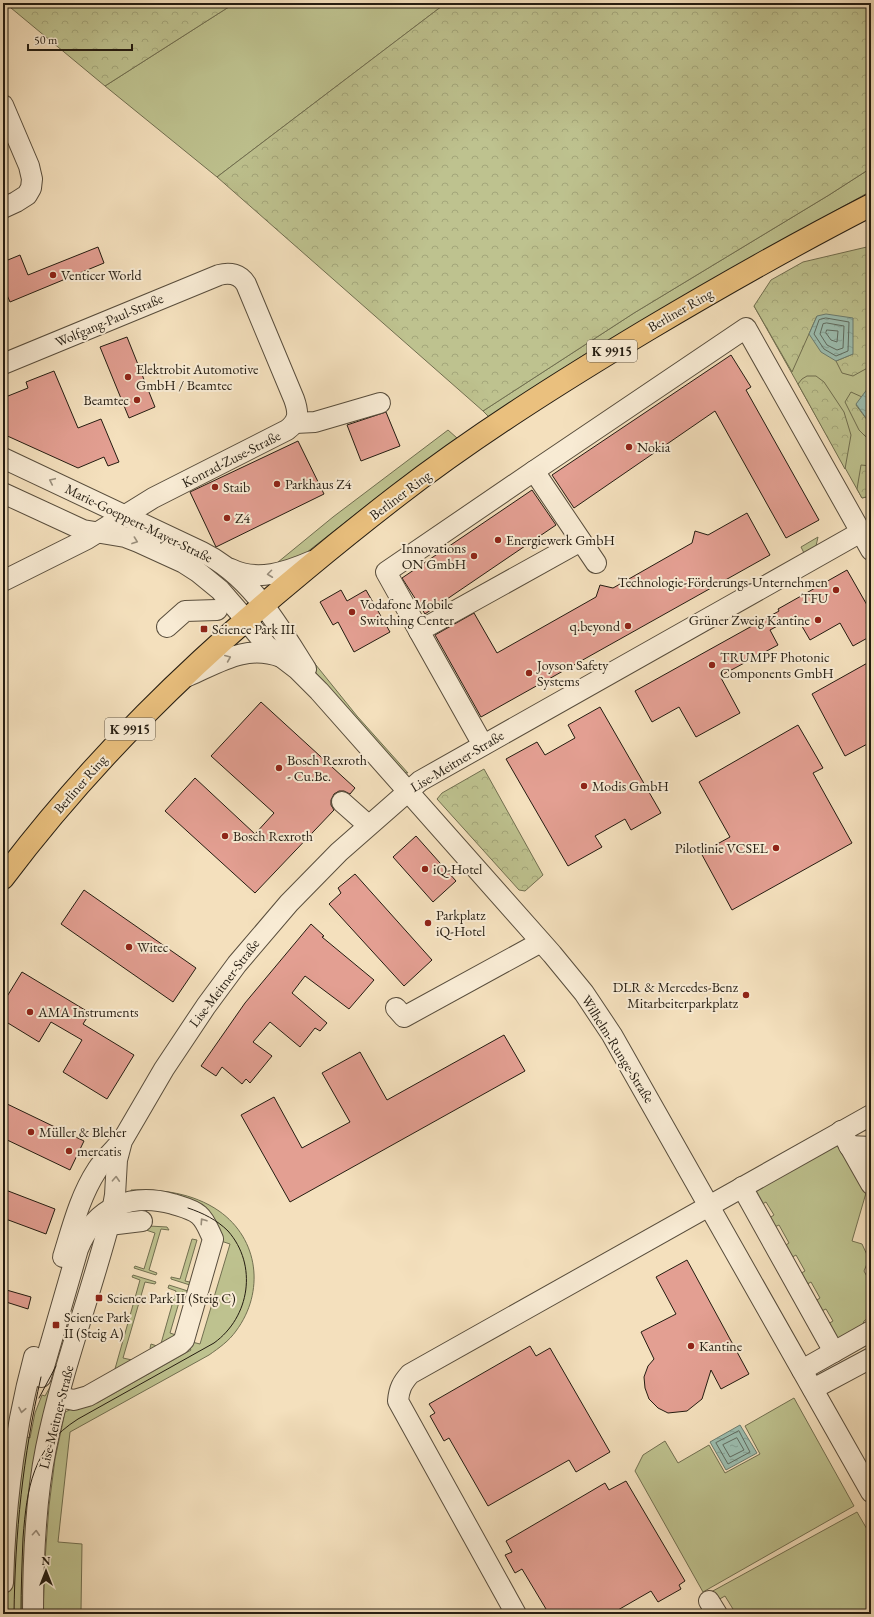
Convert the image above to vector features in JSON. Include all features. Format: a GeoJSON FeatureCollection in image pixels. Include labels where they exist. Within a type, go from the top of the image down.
{"type":"FeatureCollection","features":[{"type":"Feature","properties":{"kind":"main road","name":"Berliner Ring"},"geometry":{"type":"LineString","coordinates":[[3,878],[40,830],[82,781],[119,740],[181,679],[263,605],[398,495],[559,384],[656,324],[758,265],[871,205]]}},
{"type":"Feature","properties":{"kind":"street"},"geometry":{"type":"LineString","coordinates":[[3,105],[29,166],[32,179],[31,188],[27,195],[3,208]]}},
{"type":"Feature","properties":{"kind":"street","name":"Konrad-Zuse-Straße"},"geometry":{"type":"LineString","coordinates":[[3,581],[75,546],[161,493],[282,433],[295,423],[297,414],[294,399],[246,284],[233,274],[224,273],[215,276]]}},
{"type":"Feature","properties":{"kind":"street","name":"Wolfgang-Paul-Straße"},"geometry":{"type":"LineString","coordinates":[[3,364],[215,276]]}},
{"type":"Feature","properties":{"kind":"street"},"geometry":{"type":"LineString","coordinates":[[483,745],[386,572],[746,328],[871,550]]}},
{"type":"Feature","properties":{"kind":"street"},"geometry":{"type":"LineString","coordinates":[[295,423],[315,422],[380,403]]}},
{"type":"Feature","properties":{"kind":"street","name":"Marie-Goeppert-Mayer-Straße"},"geometry":{"type":"LineString","coordinates":[[3,458],[202,552],[231,569],[263,605]]}},
{"type":"Feature","properties":{"kind":"street"},"geometry":{"type":"LineString","coordinates":[[534,471],[596,564]]}},
{"type":"Feature","properties":{"kind":"street","name":"Marie-Goeppert-Mayer-Straße"},"geometry":{"type":"LineString","coordinates":[[3,493],[77,527],[97,533],[131,539],[184,563],[210,581],[246,620]]}},
{"type":"Feature","properties":{"kind":"street","name":"Lise-Meitner-Straße"},"geometry":{"type":"LineString","coordinates":[[3,1583],[5,1538],[12,1472],[34,1383],[42,1331],[99,1218],[91,1182],[99,1167],[122,1141],[180,1043],[234,968],[289,903],[326,865],[407,790],[483,745],[861,532]]}},
{"type":"Feature","properties":{"kind":"street"},"geometry":{"type":"LineString","coordinates":[[419,631],[581,541]]}},
{"type":"Feature","properties":{"kind":"street"},"geometry":{"type":"LineString","coordinates":[[231,569],[247,574],[268,575],[291,570],[320,558]]}},
{"type":"Feature","properties":{"kind":"street","name":"Wilhelm-Runge-Straße"},"geometry":{"type":"LineString","coordinates":[[263,605],[319,692]]}},
{"type":"Feature","properties":{"kind":"street"},"geometry":{"type":"LineString","coordinates":[[164,620],[184,611],[217,610]]}},
{"type":"Feature","properties":{"kind":"street","name":"Wilhelm-Runge-Straße"},"geometry":{"type":"LineString","coordinates":[[246,620],[267,646],[297,669],[319,692],[577,984],[612,1035],[871,1492]]}},
{"type":"Feature","properties":{"kind":"street","name":"Wilhelm-Runge-Straße"},"geometry":{"type":"LineString","coordinates":[[181,679],[244,652],[264,653],[283,658]]}},
{"type":"Feature","properties":{"kind":"street"},"geometry":{"type":"LineString","coordinates":[[342,802],[368,825]]}},
{"type":"Feature","properties":{"kind":"street"},"geometry":{"type":"LineString","coordinates":[[396,1008],[404,1017],[541,942]]}},
{"type":"Feature","properties":{"kind":"street"},"geometry":{"type":"LineString","coordinates":[[516,1614],[398,1401],[399,1390],[403,1382],[410,1374],[742,1186],[845,1139],[871,1115]]}},
{"type":"Feature","properties":{"kind":"street"},"geometry":{"type":"LineString","coordinates":[[845,1139],[871,1147]]}},
{"type":"Feature","properties":{"kind":"street"},"geometry":{"type":"LineString","coordinates":[[845,1139],[871,1184]]}},
{"type":"Feature","properties":{"kind":"street","name":"Lise-Meitner-Straße"},"geometry":{"type":"LineString","coordinates":[[33,1614],[34,1568],[40,1489],[46,1448],[59,1397],[99,1218],[122,1141]]}},
{"type":"Feature","properties":{"kind":"street"},"geometry":{"type":"LineString","coordinates":[[742,1186],[834,1352]]}},
{"type":"Feature","properties":{"kind":"street"},"geometry":{"type":"LineString","coordinates":[[34,1383],[78,1249],[86,1232],[99,1218],[139,1204],[157,1203],[178,1205],[200,1215],[213,1239],[186,1337],[182,1342],[85,1397],[74,1400],[59,1397]]}},
{"type":"Feature","properties":{"kind":"street"},"geometry":{"type":"LineString","coordinates":[[99,1218],[142,1221]]}},
{"type":"Feature","properties":{"kind":"street"},"geometry":{"type":"LineString","coordinates":[[34,1383],[56,1366],[99,1218]]}},
{"type":"Feature","properties":{"kind":"street"},"geometry":{"type":"LineString","coordinates":[[802,1370],[871,1331]]}},
{"type":"Feature","properties":{"kind":"street"},"geometry":{"type":"LineString","coordinates":[[813,1390],[871,1358]]}},
{"type":"Feature","properties":{"kind":"green space"},"geometry":{"type":"Polygon","coordinates":[[[5,3],[235,3],[105,86],[5,3]]]}},
{"type":"Feature","properties":{"kind":"green space"},"geometry":{"type":"Polygon","coordinates":[[[235,3],[446,3],[217,177],[105,86],[235,3]]]}},
{"type":"Feature","properties":{"kind":"green space"},"geometry":{"type":"Polygon","coordinates":[[[446,3],[871,3],[871,168],[634,313],[483,411],[217,177],[446,3]]]}},
{"type":"Feature","properties":{"kind":"green space"},"geometry":{"type":"Polygon","coordinates":[[[871,168],[871,191],[754,256],[593,349],[489,417],[483,411],[634,313],[871,168]]]}},
{"type":"Feature","properties":{"kind":"green space"},"geometry":{"type":"Polygon","coordinates":[[[871,246],[871,505],[866,497],[862,498],[754,306],[871,246]]]}},
{"type":"Feature","properties":{"kind":"green space"},"geometry":{"type":"Polygon","coordinates":[[[871,246],[871,366],[853,376],[842,373],[836,361],[853,354],[817,316],[792,372],[754,306],[771,280],[803,262],[871,246]]]}},
{"type":"Feature","properties":{"kind":"green space"},"geometry":{"type":"Polygon","coordinates":[[[807,376],[816,376],[824,382],[844,412],[851,435],[845,469],[798,384],[807,376]]]}},
{"type":"Feature","properties":{"kind":"green space"},"geometry":{"type":"Polygon","coordinates":[[[851,392],[862,397],[856,405],[871,425],[871,442],[859,430],[845,402],[851,392]]]}},
{"type":"Feature","properties":{"kind":"green space"},"geometry":{"type":"Polygon","coordinates":[[[448,430],[457,438],[398,481],[302,556],[272,567],[333,517],[448,430]]]}},
{"type":"Feature","properties":{"kind":"green space"},"geometry":{"type":"Polygon","coordinates":[[[861,465],[871,466],[871,505],[866,497],[862,498],[857,489],[861,465]]]}},
{"type":"Feature","properties":{"kind":"green space"},"geometry":{"type":"Polygon","coordinates":[[[818,537],[816,546],[805,555],[801,547],[818,537]]]}},
{"type":"Feature","properties":{"kind":"green space"},"geometry":{"type":"Polygon","coordinates":[[[299,644],[357,716],[408,773],[402,772],[326,685],[294,647],[299,644]]]}},
{"type":"Feature","properties":{"kind":"green space"},"geometry":{"type":"Polygon","coordinates":[[[484,769],[543,875],[525,891],[519,890],[437,799],[442,793],[484,769]]]}},
{"type":"Feature","properties":{"kind":"green space"},"geometry":{"type":"Polygon","coordinates":[[[840,1142],[866,1193],[852,1241],[862,1244],[869,1259],[864,1271],[871,1284],[871,1316],[864,1321],[860,1332],[834,1346],[821,1328],[833,1321],[826,1309],[817,1313],[811,1304],[820,1298],[811,1282],[802,1287],[796,1276],[805,1271],[796,1255],[787,1260],[781,1248],[789,1243],[779,1225],[770,1229],[765,1221],[774,1215],[766,1202],[755,1208],[754,1187],[840,1142]]]}},
{"type":"Feature","properties":{"kind":"green space"},"geometry":{"type":"Polygon","coordinates":[[[131,1190],[154,1190],[176,1193],[198,1200],[219,1211],[243,1236],[250,1251],[254,1283],[251,1300],[245,1316],[236,1331],[224,1344],[209,1355],[70,1432],[58,1542],[82,1544],[81,1611],[388,1614],[43,1614],[49,1506],[55,1459],[65,1412],[94,1399],[97,1403],[191,1350],[189,1347],[192,1342],[200,1344],[230,1244],[221,1241],[214,1228],[131,1197],[131,1190]]]}},
{"type":"Feature","properties":{"kind":"green space"},"geometry":{"type":"Polygon","coordinates":[[[149,1226],[167,1227],[169,1230],[161,1229],[149,1270],[157,1273],[156,1275],[134,1268],[135,1266],[144,1269],[155,1233],[146,1230],[149,1226]]]}},
{"type":"Feature","properties":{"kind":"green space"},"geometry":{"type":"Polygon","coordinates":[[[192,1239],[197,1240],[185,1281],[194,1283],[193,1286],[171,1279],[171,1277],[180,1279],[192,1239]]]}},
{"type":"Feature","properties":{"kind":"green space"},"geometry":{"type":"Polygon","coordinates":[[[133,1275],[156,1282],[155,1284],[145,1282],[123,1358],[132,1360],[113,1376],[140,1280],[132,1277],[133,1275]]]}},
{"type":"Feature","properties":{"kind":"green space"},"geometry":{"type":"Polygon","coordinates":[[[169,1285],[191,1292],[191,1295],[182,1292],[170,1333],[179,1336],[167,1346],[153,1352],[150,1348],[151,1344],[160,1347],[176,1291],[168,1288],[169,1285]]]}},
{"type":"Feature","properties":{"kind":"green space"},"geometry":{"type":"Polygon","coordinates":[[[51,1385],[29,1614],[6,1614],[7,1566],[33,1393],[35,1393],[27,1437],[30,1438],[35,1413],[42,1395],[45,1396],[51,1385]]]}},
{"type":"Feature","properties":{"kind":"green space"},"geometry":{"type":"Polygon","coordinates":[[[794,1398],[854,1506],[703,1592],[635,1471],[643,1455],[665,1441],[678,1463],[709,1445],[725,1473],[760,1454],[745,1426],[794,1398]]]}},
{"type":"Feature","properties":{"kind":"green space"},"geometry":{"type":"Polygon","coordinates":[[[857,1512],[871,1536],[871,1614],[736,1614],[725,1596],[716,1601],[711,1592],[857,1512]]]}},
{"type":"Feature","properties":{"kind":"water"},"geometry":{"type":"Polygon","coordinates":[[[826,314],[853,318],[853,354],[836,361],[821,352],[809,334],[817,316],[826,314]]]}},
{"type":"Feature","properties":{"kind":"water"},"geometry":{"type":"Polygon","coordinates":[[[868,388],[871,388],[871,425],[856,404],[868,388]]]}},
{"type":"Feature","properties":{"kind":"water"},"geometry":{"type":"Polygon","coordinates":[[[740,1425],[757,1453],[726,1470],[710,1442],[740,1425]]]}},
{"type":"Feature","properties":{"kind":"building","name":"Venticer World"},"geometry":{"type":"Polygon","coordinates":[[[98,247],[104,263],[10,302],[3,286],[3,262],[20,255],[28,275],[98,247]]]}},
{"type":"Feature","properties":{"kind":"building","name":"Elektrobit Automotive GmbH / Beamtec"},"geometry":{"type":"Polygon","coordinates":[[[127,337],[155,407],[129,418],[100,347],[127,337]]]}},
{"type":"Feature","properties":{"kind":"building","name":"Nokia"},"geometry":{"type":"Polygon","coordinates":[[[731,355],[751,387],[746,390],[819,520],[786,538],[715,411],[574,508],[552,475],[731,355]]]}},
{"type":"Feature","properties":{"kind":"building"},"geometry":{"type":"Polygon","coordinates":[[[54,371],[78,428],[101,419],[119,462],[108,466],[104,457],[78,468],[3,434],[3,398],[28,388],[26,382],[54,371]]]}},
{"type":"Feature","properties":{"kind":"building"},"geometry":{"type":"Polygon","coordinates":[[[386,412],[400,446],[361,461],[347,425],[386,412]]]}},
{"type":"Feature","properties":{"kind":"building","name":"Parkhaus Z4"},"geometry":{"type":"Polygon","coordinates":[[[298,441],[324,494],[216,547],[190,492],[298,441]]]}},
{"type":"Feature","properties":{"kind":"building"},"geometry":{"type":"Polygon","coordinates":[[[532,490],[556,525],[425,614],[402,578],[532,490]]]}},
{"type":"Feature","properties":{"kind":"building"},"geometry":{"type":"Polygon","coordinates":[[[747,513],[770,555],[481,717],[435,635],[474,613],[497,653],[596,597],[600,585],[613,588],[692,543],[695,531],[708,535],[747,513]]]}},
{"type":"Feature","properties":{"kind":"building"},"geometry":{"type":"Polygon","coordinates":[[[847,570],[871,612],[871,636],[853,646],[840,623],[810,640],[796,616],[770,630],[778,645],[720,676],[740,713],[696,737],[679,707],[652,722],[635,691],[779,611],[778,609],[847,570]]]}},
{"type":"Feature","properties":{"kind":"building","name":"Vodafone Mobile Switching Center"},"geometry":{"type":"Polygon","coordinates":[[[341,590],[347,601],[366,590],[390,632],[354,652],[338,622],[333,625],[320,602],[341,590]]]}},
{"type":"Feature","properties":{"kind":"building"},"geometry":{"type":"Polygon","coordinates":[[[871,661],[871,742],[845,756],[812,694],[871,661]]]}},
{"type":"Feature","properties":{"kind":"building"},"geometry":{"type":"Polygon","coordinates":[[[261,702],[355,788],[350,794],[344,791],[339,791],[334,794],[331,800],[331,805],[334,810],[255,893],[165,811],[195,778],[255,834],[274,813],[211,756],[261,702]]]}},
{"type":"Feature","properties":{"kind":"building","name":"Modis GmbH"},"geometry":{"type":"Polygon","coordinates":[[[600,707],[661,813],[631,830],[625,819],[595,836],[602,847],[568,866],[506,759],[537,742],[545,755],[575,738],[568,725],[600,707]]]}},
{"type":"Feature","properties":{"kind":"building"},"geometry":{"type":"Polygon","coordinates":[[[798,725],[823,768],[813,773],[852,843],[732,910],[701,853],[730,837],[699,782],[798,725]]]}},
{"type":"Feature","properties":{"kind":"building","name":"iQ-Hotel"},"geometry":{"type":"Polygon","coordinates":[[[416,836],[456,881],[433,902],[393,857],[416,836]]]}},
{"type":"Feature","properties":{"kind":"building"},"geometry":{"type":"Polygon","coordinates":[[[355,874],[432,960],[404,986],[329,904],[341,893],[338,888],[355,874]]]}},
{"type":"Feature","properties":{"kind":"building","name":"Witec"},"geometry":{"type":"Polygon","coordinates":[[[84,890],[196,968],[173,1002],[61,924],[84,890]]]}},
{"type":"Feature","properties":{"kind":"building"},"geometry":{"type":"Polygon","coordinates":[[[311,924],[324,936],[322,937],[374,980],[349,1009],[305,976],[292,993],[327,1023],[320,1031],[315,1028],[300,1047],[270,1022],[253,1042],[272,1056],[250,1083],[246,1079],[242,1084],[222,1067],[216,1076],[201,1066],[245,1003],[311,924]]]}},
{"type":"Feature","properties":{"kind":"building"},"geometry":{"type":"Polygon","coordinates":[[[22,972],[90,1013],[83,1024],[134,1055],[107,1099],[63,1072],[82,1040],[51,1022],[39,1042],[3,1020],[3,1003],[22,972]]]}},
{"type":"Feature","properties":{"kind":"building"},"geometry":{"type":"Polygon","coordinates":[[[504,1035],[525,1071],[290,1202],[241,1115],[274,1097],[302,1148],[350,1122],[322,1073],[360,1052],[387,1100],[504,1035]]]}},
{"type":"Feature","properties":{"kind":"building"},"geometry":{"type":"Polygon","coordinates":[[[3,1102],[84,1141],[70,1170],[3,1138],[3,1102]]]}},
{"type":"Feature","properties":{"kind":"building"},"geometry":{"type":"Polygon","coordinates":[[[3,1189],[55,1209],[46,1234],[3,1218],[3,1189]]]}},
{"type":"Feature","properties":{"kind":"building","name":"Kantine"},"geometry":{"type":"Polygon","coordinates":[[[687,1260],[749,1374],[721,1389],[711,1370],[702,1399],[687,1411],[668,1413],[658,1408],[649,1399],[645,1388],[644,1377],[648,1366],[654,1359],[641,1332],[676,1314],[656,1277],[687,1260]]]}},
{"type":"Feature","properties":{"kind":"building"},"geometry":{"type":"Polygon","coordinates":[[[3,1289],[31,1297],[28,1309],[3,1301],[3,1289]]]}},
{"type":"Feature","properties":{"kind":"building"},"geometry":{"type":"Polygon","coordinates":[[[530,1346],[536,1356],[550,1348],[610,1452],[576,1472],[569,1460],[488,1506],[449,1438],[444,1441],[430,1416],[435,1413],[429,1404],[530,1346]]]}},
{"type":"Feature","properties":{"kind":"building"},"geometry":{"type":"Polygon","coordinates":[[[626,1481],[685,1581],[679,1585],[681,1589],[658,1602],[651,1591],[611,1614],[549,1614],[522,1569],[515,1573],[505,1555],[512,1552],[506,1541],[605,1483],[609,1490],[626,1481]]]}},
{"type":"Feature","properties":{"kind":"tram line"},"geometry":{"type":"LineString","coordinates":[[21,1614],[23,1538],[27,1502],[30,1486],[41,1456],[63,1430],[78,1419],[214,1343],[226,1332],[236,1319],[242,1305],[246,1290],[246,1275],[244,1259],[237,1245],[228,1231],[219,1223],[188,1208]]}},
{"type":"Feature","properties":{"kind":"tram line"},"geometry":{"type":"LineString","coordinates":[[39,1398],[56,1366]]}},
{"type":"Feature","properties":{"kind":"tram line"},"geometry":{"type":"LineString","coordinates":[[14,1614],[16,1554],[21,1495],[29,1436],[41,1377]]}},
{"type":"Feature","properties":{"kind":"place","name":"Venticer World"},"geometry":{"type":"Point","coordinates":[53,275]}},
{"type":"Feature","properties":{"kind":"place","name":"Elektrobit Automotive GmbH / Beamtec"},"geometry":{"type":"Point","coordinates":[128,377]}},
{"type":"Feature","properties":{"kind":"place","name":"Beamtec"},"geometry":{"type":"Point","coordinates":[137,400]}},
{"type":"Feature","properties":{"kind":"place","name":"Nokia"},"geometry":{"type":"Point","coordinates":[629,447]}},
{"type":"Feature","properties":{"kind":"place","name":"Parkhaus Z4"},"geometry":{"type":"Point","coordinates":[277,484]}},
{"type":"Feature","properties":{"kind":"place","name":"Staib"},"geometry":{"type":"Point","coordinates":[215,487]}},
{"type":"Feature","properties":{"kind":"place","name":"Z4"},"geometry":{"type":"Point","coordinates":[227,518]}},
{"type":"Feature","properties":{"kind":"place","name":"Energiewerk GmbH"},"geometry":{"type":"Point","coordinates":[498,540]}},
{"type":"Feature","properties":{"kind":"place","name":"Innovations ON GmbH"},"geometry":{"type":"Point","coordinates":[474,556]}},
{"type":"Feature","properties":{"kind":"place","name":"Technologie-Förderungs-Unternehmen TFU"},"geometry":{"type":"Point","coordinates":[836,590]}},
{"type":"Feature","properties":{"kind":"place","name":"Vodafone Mobile Switching Center"},"geometry":{"type":"Point","coordinates":[352,612]}},
{"type":"Feature","properties":{"kind":"place","name":"Grüner Zweig Kantine"},"geometry":{"type":"Point","coordinates":[818,620]}},
{"type":"Feature","properties":{"kind":"place","name":"q.beyond"},"geometry":{"type":"Point","coordinates":[628,626]}},
{"type":"Feature","properties":{"kind":"place","name":"Science Park III"},"geometry":{"type":"Point","coordinates":[204,629]}},
{"type":"Feature","properties":{"kind":"place","name":"TRUMPF Photonic Components GmbH"},"geometry":{"type":"Point","coordinates":[712,665]}},
{"type":"Feature","properties":{"kind":"place","name":"Joyson Safety Systems"},"geometry":{"type":"Point","coordinates":[529,673]}},
{"type":"Feature","properties":{"kind":"place","name":"Bosch Rexroth - Cu.Be."},"geometry":{"type":"Point","coordinates":[279,768]}},
{"type":"Feature","properties":{"kind":"place","name":"Modis GmbH"},"geometry":{"type":"Point","coordinates":[584,786]}},
{"type":"Feature","properties":{"kind":"place","name":"Bosch Rexroth"},"geometry":{"type":"Point","coordinates":[225,836]}},
{"type":"Feature","properties":{"kind":"place","name":"Pilotlinie VCSEL"},"geometry":{"type":"Point","coordinates":[776,848]}},
{"type":"Feature","properties":{"kind":"place","name":"iQ-Hotel"},"geometry":{"type":"Point","coordinates":[425,869]}},
{"type":"Feature","properties":{"kind":"place","name":"Parkplatz iQ-Hotel"},"geometry":{"type":"Point","coordinates":[428,923]}},
{"type":"Feature","properties":{"kind":"place","name":"Witec"},"geometry":{"type":"Point","coordinates":[129,947]}},
{"type":"Feature","properties":{"kind":"place","name":"DLR & Mercedes-Benz Mitarbeiterparkplatz"},"geometry":{"type":"Point","coordinates":[746,995]}},
{"type":"Feature","properties":{"kind":"place","name":"AMA Instruments"},"geometry":{"type":"Point","coordinates":[30,1012]}},
{"type":"Feature","properties":{"kind":"place","name":"Müller & Bleher"},"geometry":{"type":"Point","coordinates":[31,1132]}},
{"type":"Feature","properties":{"kind":"place","name":"mercatis"},"geometry":{"type":"Point","coordinates":[69,1151]}},
{"type":"Feature","properties":{"kind":"place","name":"Science Park II (Steig C)"},"geometry":{"type":"Point","coordinates":[99,1298]}},
{"type":"Feature","properties":{"kind":"place","name":"Science Park II (Steig A)"},"geometry":{"type":"Point","coordinates":[56,1325]}},
{"type":"Feature","properties":{"kind":"place","name":"Kantine"},"geometry":{"type":"Point","coordinates":[691,1346]}}]}
